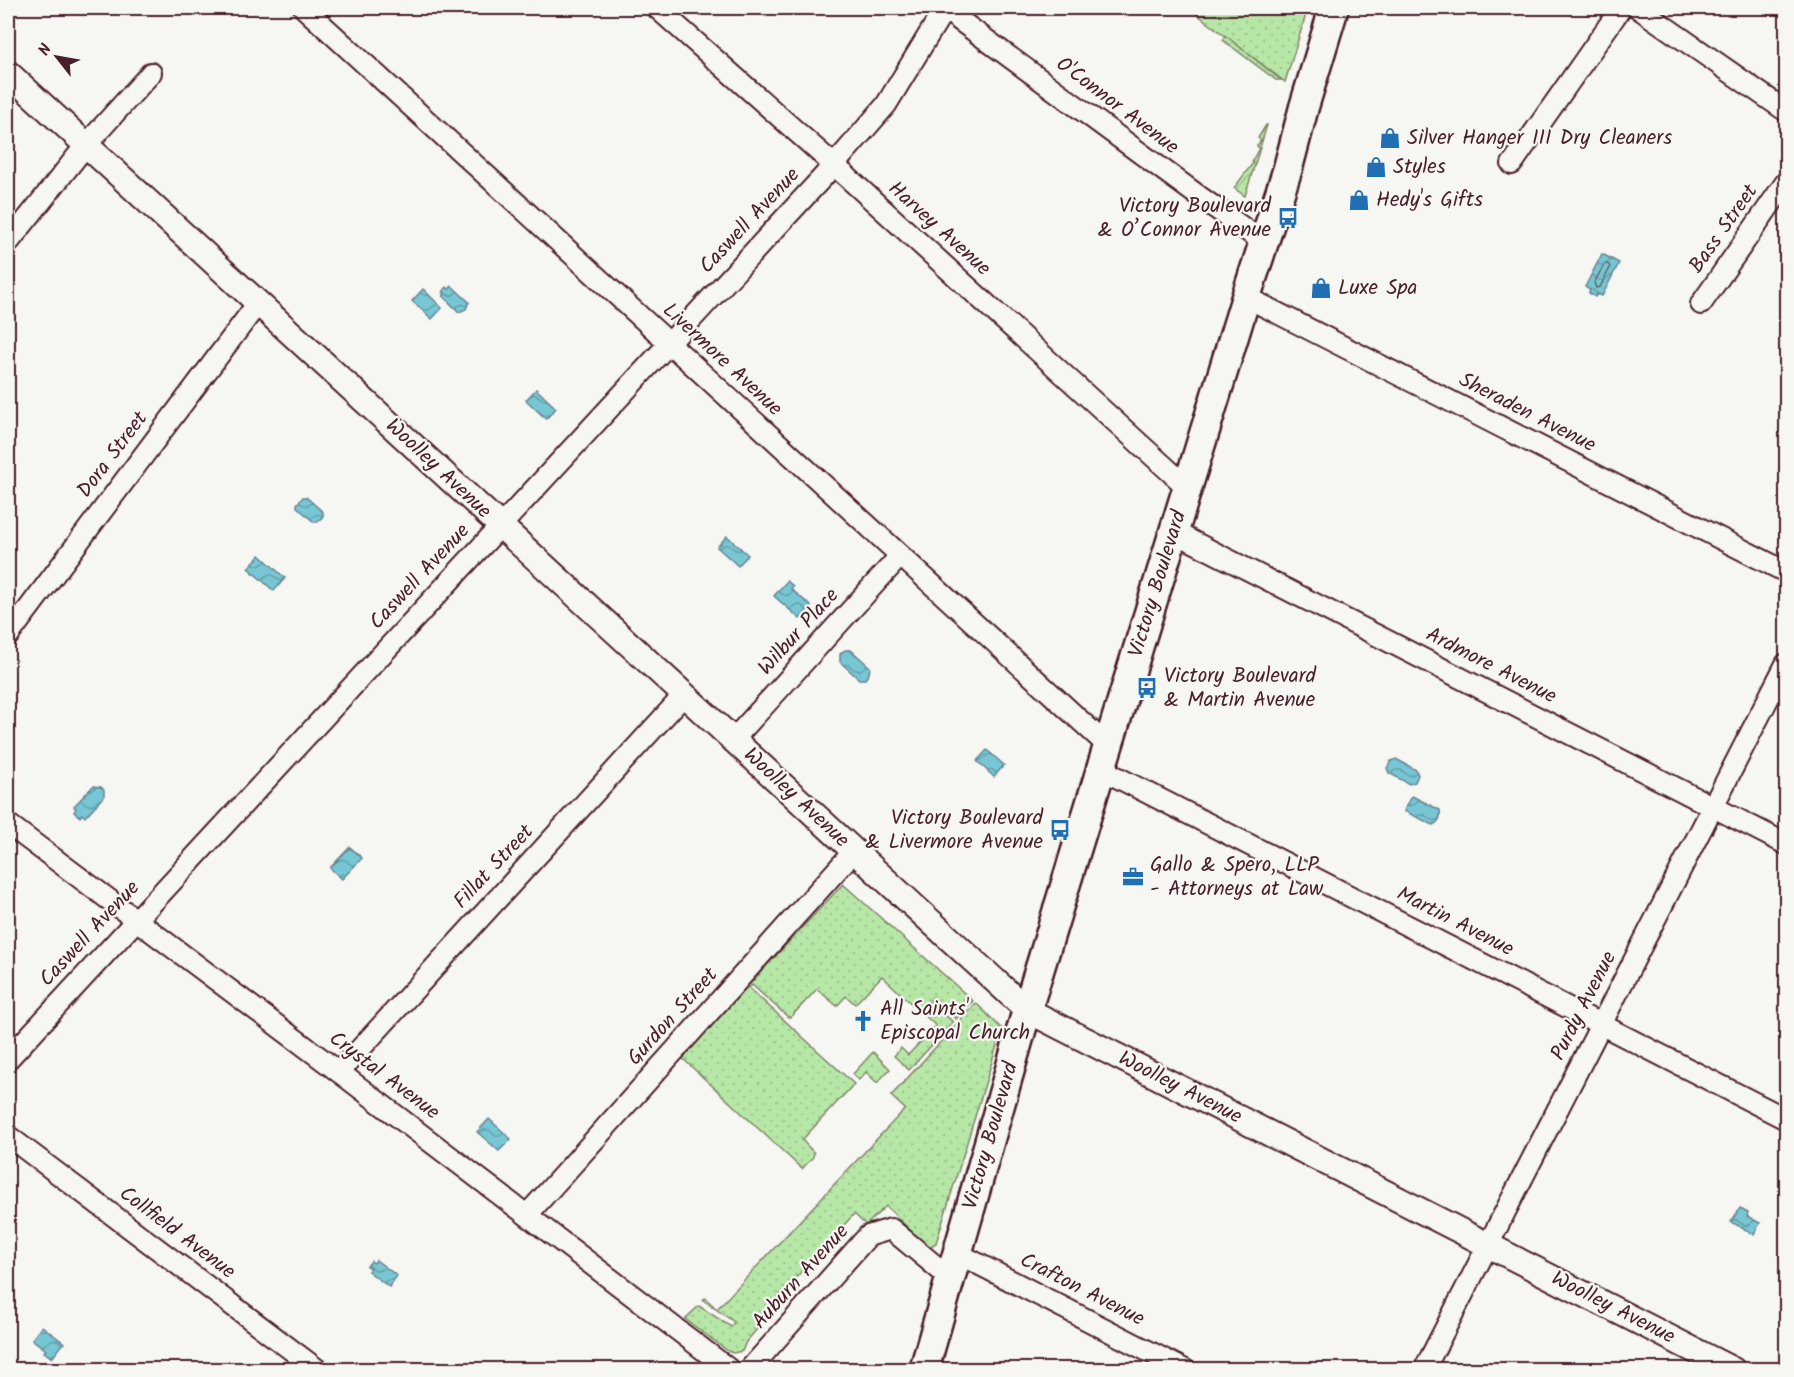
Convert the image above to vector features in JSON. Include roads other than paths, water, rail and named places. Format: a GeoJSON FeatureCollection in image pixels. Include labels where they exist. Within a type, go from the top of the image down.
{"type":"FeatureCollection","features":[{"type":"Feature","properties":{"kind":"main road","name":"Victory Boulevard"},"geometry":{"type":"LineString","coordinates":[[924,1370],[1027,1010],[1187,487],[1288,168],[1334,8]]}},
{"type":"Feature","properties":{"kind":"street","name":"Livermore Avenue"},"geometry":{"type":"LineString","coordinates":[[304,8],[900,556],[1105,757]]}},
{"type":"Feature","properties":{"kind":"street","name":"Harvey Avenue"},"geometry":{"type":"LineString","coordinates":[[657,8],[834,165],[1187,487]]}},
{"type":"Feature","properties":{"kind":"street","name":"Caswell Avenue"},"geometry":{"type":"LineString","coordinates":[[8,1059],[834,165],[886,105],[944,8]]}},
{"type":"Feature","properties":{"kind":"street","name":"O'Connor Avenue"},"geometry":{"type":"LineString","coordinates":[[944,8],[1263,242]]}},
{"type":"Feature","properties":{"kind":"street"},"geometry":{"type":"LineString","coordinates":[[1512,164],[1621,8]]}},
{"type":"Feature","properties":{"kind":"street"},"geometry":{"type":"LineString","coordinates":[[1638,8],[1786,111]]}},
{"type":"Feature","properties":{"kind":"street","name":"Woolley Avenue"},"geometry":{"type":"LineString","coordinates":[[8,73],[1027,1010],[1733,1370]]}},
{"type":"Feature","properties":{"kind":"street"},"geometry":{"type":"LineString","coordinates":[[8,243],[86,145],[151,73]]}},
{"type":"Feature","properties":{"kind":"street","name":"Bass Street"},"geometry":{"type":"LineString","coordinates":[[1701,304],[1786,182]]}},
{"type":"Feature","properties":{"kind":"street","name":"Sheraden Avenue"},"geometry":{"type":"LineString","coordinates":[[1246,297],[1786,572]]}},
{"type":"Feature","properties":{"kind":"street","name":"Dora Street"},"geometry":{"type":"LineString","coordinates":[[8,636],[258,303]]}},
{"type":"Feature","properties":{"kind":"street","name":"Ardmore Avenue"},"geometry":{"type":"LineString","coordinates":[[1174,532],[1786,844]]}},
{"type":"Feature","properties":{"kind":"street","name":"Wilbur Place"},"geometry":{"type":"LineString","coordinates":[[733,740],[900,556]]}},
{"type":"Feature","properties":{"kind":"street","name":"Purdy Avenue"},"geometry":{"type":"LineString","coordinates":[[1424,1370],[1786,664]]}},
{"type":"Feature","properties":{"kind":"street","name":"Fillat Street"},"geometry":{"type":"LineString","coordinates":[[339,1072],[684,695]]}},
{"type":"Feature","properties":{"kind":"street","name":"Martin Avenue"},"geometry":{"type":"LineString","coordinates":[[1105,757],[1601,1024],[1786,1119]]}},
{"type":"Feature","properties":{"kind":"street","name":"Crystal Avenue"},"geometry":{"type":"LineString","coordinates":[[8,824],[339,1072],[730,1370]]}},
{"type":"Feature","properties":{"kind":"street","name":"Gurdon Street"},"geometry":{"type":"LineString","coordinates":[[527,1215],[854,851]]}},
{"type":"Feature","properties":{"kind":"street","name":"Collfield Avenue"},"geometry":{"type":"LineString","coordinates":[[8,1136],[318,1370]]}},
{"type":"Feature","properties":{"kind":"street","name":"Auburn Avenue"},"geometry":{"type":"LineString","coordinates":[[749,1370],[868,1236],[891,1229],[953,1266]]}},
{"type":"Feature","properties":{"kind":"street","name":"Crafton Avenue"},"geometry":{"type":"LineString","coordinates":[[953,1266],[1185,1370]]}},
{"type":"Feature","properties":{"kind":"water"},"geometry":{"type":"Polygon","coordinates":[[[1602,254],[1619,263],[1602,296],[1597,294],[1595,297],[1585,287],[1602,254]]]}},
{"type":"Feature","properties":{"kind":"water"},"geometry":{"type":"Polygon","coordinates":[[[452,286],[469,302],[466,309],[459,312],[443,296],[447,287],[449,289],[452,286]]]}},
{"type":"Feature","properties":{"kind":"water"},"geometry":{"type":"Polygon","coordinates":[[[423,289],[442,308],[432,319],[412,301],[423,289]]]}},
{"type":"Feature","properties":{"kind":"water"},"geometry":{"type":"Polygon","coordinates":[[[536,389],[556,408],[546,419],[526,400],[536,389]]]}},
{"type":"Feature","properties":{"kind":"water"},"geometry":{"type":"Polygon","coordinates":[[[303,497],[323,512],[318,522],[314,522],[297,507],[303,497]]]}},
{"type":"Feature","properties":{"kind":"water"},"geometry":{"type":"Polygon","coordinates":[[[727,536],[748,555],[738,566],[717,547],[727,536]]]}},
{"type":"Feature","properties":{"kind":"water"},"geometry":{"type":"Polygon","coordinates":[[[260,555],[285,578],[274,591],[248,568],[260,555]]]}},
{"type":"Feature","properties":{"kind":"water"},"geometry":{"type":"Polygon","coordinates":[[[787,581],[793,586],[791,589],[811,606],[800,619],[774,596],[787,581]]]}},
{"type":"Feature","properties":{"kind":"water"},"geometry":{"type":"Polygon","coordinates":[[[845,650],[851,650],[870,667],[865,679],[859,679],[840,662],[840,654],[845,650]]]}},
{"type":"Feature","properties":{"kind":"water"},"geometry":{"type":"Polygon","coordinates":[[[987,750],[1004,765],[994,777],[977,761],[987,750]]]}},
{"type":"Feature","properties":{"kind":"water"},"geometry":{"type":"Polygon","coordinates":[[[1396,759],[1416,770],[1418,775],[1415,782],[1409,784],[1389,773],[1387,768],[1391,761],[1396,759]]]}},
{"type":"Feature","properties":{"kind":"water"},"geometry":{"type":"Polygon","coordinates":[[[93,786],[101,787],[104,790],[104,796],[85,817],[82,814],[80,817],[74,812],[76,809],[74,806],[93,786]]]}},
{"type":"Feature","properties":{"kind":"water"},"geometry":{"type":"Polygon","coordinates":[[[1412,796],[1440,810],[1437,823],[1433,825],[1404,811],[1412,796]]]}},
{"type":"Feature","properties":{"kind":"water"},"geometry":{"type":"Polygon","coordinates":[[[350,847],[362,858],[342,879],[330,868],[350,847]]]}},
{"type":"Feature","properties":{"kind":"water"},"geometry":{"type":"Polygon","coordinates":[[[489,1119],[511,1139],[499,1151],[477,1132],[489,1119]]]}},
{"type":"Feature","properties":{"kind":"water"},"geometry":{"type":"Polygon","coordinates":[[[1740,1208],[1748,1212],[1747,1216],[1760,1223],[1754,1234],[1731,1222],[1740,1208]]]}},
{"type":"Feature","properties":{"kind":"water"},"geometry":{"type":"Polygon","coordinates":[[[376,1260],[397,1276],[389,1287],[368,1271],[370,1268],[367,1266],[371,1261],[374,1263],[376,1260]]]}},
{"type":"Feature","properties":{"kind":"water"},"geometry":{"type":"Polygon","coordinates":[[[42,1326],[64,1343],[52,1358],[32,1339],[42,1326]]]}},
{"type":"Feature","properties":{"kind":"place","name":"Silver Hanger III Dry Cleaners"},"geometry":{"type":"Point","coordinates":[1390,138]}},
{"type":"Feature","properties":{"kind":"place","name":"Styles"},"geometry":{"type":"Point","coordinates":[1376,167]}},
{"type":"Feature","properties":{"kind":"place","name":"Hedy's Gifts"},"geometry":{"type":"Point","coordinates":[1359,200]}},
{"type":"Feature","properties":{"kind":"place","name":"Victory Boulevard & O’Connor Avenue"},"geometry":{"type":"Point","coordinates":[1288,218]}},
{"type":"Feature","properties":{"kind":"place","name":"Luxe Spa"},"geometry":{"type":"Point","coordinates":[1321,288]}},
{"type":"Feature","properties":{"kind":"place","name":"Victory Boulevard & Martin Avenue"},"geometry":{"type":"Point","coordinates":[1147,688]}},
{"type":"Feature","properties":{"kind":"place","name":"Victory Boulevard & Livermore Avenue"},"geometry":{"type":"Point","coordinates":[1060,830]}},
{"type":"Feature","properties":{"kind":"place","name":"Gallo & Spero, LLP - Attorneys at Law"},"geometry":{"type":"Point","coordinates":[1133,877]}},
{"type":"Feature","properties":{"kind":"place","name":"All Saints' Episcopal Church"},"geometry":{"type":"Point","coordinates":[863,1021]}}]}
